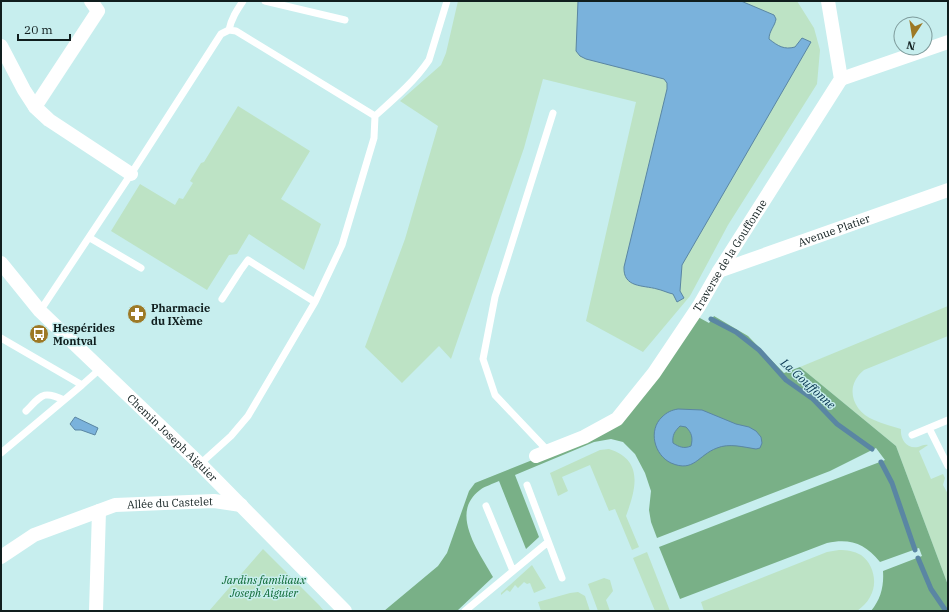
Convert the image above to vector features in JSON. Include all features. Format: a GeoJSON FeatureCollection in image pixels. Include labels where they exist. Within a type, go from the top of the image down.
{"type":"FeatureCollection","features":[{"type":"Feature","properties":{"kind":"street"},"geometry":{"type":"LineString","coordinates":[[35,107],[98,11],[91,1]]}},
{"type":"Feature","properties":{"kind":"street"},"geometry":{"type":"LineString","coordinates":[[828,1],[841,79],[948,42]]}},
{"type":"Feature","properties":{"kind":"street"},"geometry":{"type":"LineString","coordinates":[[1,46],[24,90],[35,107],[49,120],[131,174]]}},
{"type":"Feature","properties":{"kind":"street","name":"Traverse de la Gouffonne"},"geometry":{"type":"LineString","coordinates":[[542,454],[584,437],[617,419],[654,373],[699,306],[719,271],[841,79]]}},
{"type":"Feature","properties":{"kind":"street","name":"Avenue Platier"},"geometry":{"type":"LineString","coordinates":[[719,271],[948,190]]}},
{"type":"Feature","properties":{"kind":"street","name":"Chemin Joseph Aiguier"},"geometry":{"type":"LineString","coordinates":[[1,263],[40,311],[200,464],[345,611]]}},
{"type":"Feature","properties":{"kind":"street","name":"Allée du Castelet"},"geometry":{"type":"LineString","coordinates":[[1,557],[34,535],[115,505],[214,501],[241,505]]}},
{"type":"Feature","properties":{"kind":"street"},"geometry":{"type":"LineString","coordinates":[[96,611],[99,511]]}},
{"type":"Feature","properties":{"kind":"lane"},"geometry":{"type":"LineString","coordinates":[[228,30],[233,16],[243,1]]}},
{"type":"Feature","properties":{"kind":"lane"},"geometry":{"type":"LineString","coordinates":[[265,1],[345,20]]}},
{"type":"Feature","properties":{"kind":"lane"},"geometry":{"type":"LineString","coordinates":[[200,464],[231,436],[248,416],[315,302],[342,245],[374,138],[375,116],[396,98],[429,60],[447,1]]}},
{"type":"Feature","properties":{"kind":"lane"},"geometry":{"type":"LineString","coordinates":[[40,311],[90,238],[221,34],[228,30],[236,31],[375,116]]}},
{"type":"Feature","properties":{"kind":"lane"},"geometry":{"type":"LineString","coordinates":[[542,454],[495,395],[483,359],[495,297],[553,114]]}},
{"type":"Feature","properties":{"kind":"lane"},"geometry":{"type":"LineString","coordinates":[[90,238],[141,268]]}},
{"type":"Feature","properties":{"kind":"lane"},"geometry":{"type":"LineString","coordinates":[[222,299],[248,260],[315,302]]}},
{"type":"Feature","properties":{"kind":"lane"},"geometry":{"type":"LineString","coordinates":[[1,338],[82,385]]}},
{"type":"Feature","properties":{"kind":"lane"},"geometry":{"type":"LineString","coordinates":[[1,452],[100,369]]}},
{"type":"Feature","properties":{"kind":"lane"},"geometry":{"type":"LineString","coordinates":[[26,411],[44,395],[52,394],[64,400]]}},
{"type":"Feature","properties":{"kind":"lane"},"geometry":{"type":"LineString","coordinates":[[912,435],[948,420]]}},
{"type":"Feature","properties":{"kind":"lane"},"geometry":{"type":"LineString","coordinates":[[929,428],[948,466]]}},
{"type":"Feature","properties":{"kind":"lane"},"geometry":{"type":"LineString","coordinates":[[527,485],[562,578]]}},
{"type":"Feature","properties":{"kind":"lane"},"geometry":{"type":"LineString","coordinates":[[486,506],[513,571]]}},
{"type":"Feature","properties":{"kind":"lane"},"geometry":{"type":"LineString","coordinates":[[466,611],[548,542]]}},
{"type":"Feature","properties":{"kind":"green space"},"geometry":{"type":"Polygon","coordinates":[[[458,1],[797,1],[814,28],[820,50],[817,84],[728,225],[690,296],[643,352],[586,321],[636,102],[543,79],[524,148],[451,359],[439,346],[402,383],[365,347],[405,239],[438,126],[400,101],[441,65],[446,53],[458,1]]]}},
{"type":"Feature","properties":{"kind":"green space"},"geometry":{"type":"Polygon","coordinates":[[[238,106],[310,151],[281,199],[321,224],[304,270],[249,234],[237,254],[229,255],[207,290],[111,231],[140,184],[175,205],[179,198],[183,199],[193,183],[190,181],[201,163],[204,162],[238,106]]]}},
{"type":"Feature","properties":{"kind":"green space"},"geometry":{"type":"Polygon","coordinates":[[[948,306],[948,336],[864,370],[854,383],[853,398],[860,411],[866,416],[901,429],[903,440],[911,447],[928,445],[919,451],[931,479],[943,474],[945,478],[943,485],[948,494],[948,585],[896,446],[800,367],[948,306]]]}},
{"type":"Feature","properties":{"kind":"green space"},"geometry":{"type":"Polygon","coordinates":[[[714,316],[748,336],[784,373],[800,367],[896,446],[948,585],[948,611],[871,611],[881,592],[883,571],[922,556],[919,548],[880,562],[863,547],[843,541],[827,543],[680,599],[659,547],[885,460],[876,448],[830,471],[657,538],[651,522],[649,510],[651,491],[645,473],[635,454],[623,442],[611,439],[594,442],[515,475],[539,537],[526,549],[499,481],[480,490],[471,499],[467,510],[467,521],[470,533],[493,577],[457,611],[384,611],[438,566],[447,553],[469,491],[475,483],[590,437],[617,421],[698,317],[709,323],[714,316]]]}},
{"type":"Feature","properties":{"kind":"green space"},"geometry":{"type":"Polygon","coordinates":[[[609,449],[628,460],[634,476],[634,486],[630,506],[626,516],[639,547],[632,550],[615,509],[609,511],[590,465],[562,477],[568,491],[558,496],[550,473],[600,450],[609,449]]]}},
{"type":"Feature","properties":{"kind":"green space","name":"Jardins familiaux Joseph Aiguier"},"geometry":{"type":"Polygon","coordinates":[[[263,549],[319,605],[324,611],[209,611],[263,549]]]}},
{"type":"Feature","properties":{"kind":"green space"},"geometry":{"type":"Polygon","coordinates":[[[839,550],[850,551],[861,555],[872,569],[874,586],[872,592],[867,601],[857,611],[704,611],[701,602],[827,552],[839,550]]]}},
{"type":"Feature","properties":{"kind":"green space"},"geometry":{"type":"Polygon","coordinates":[[[647,552],[670,611],[655,611],[633,558],[647,552]]]}},
{"type":"Feature","properties":{"kind":"green space"},"geometry":{"type":"Polygon","coordinates":[[[532,565],[546,588],[534,593],[530,583],[527,584],[524,582],[518,588],[515,585],[510,592],[507,590],[501,595],[501,593],[532,565]]]}},
{"type":"Feature","properties":{"kind":"green space"},"geometry":{"type":"Polygon","coordinates":[[[604,578],[610,580],[613,591],[606,600],[610,611],[598,611],[588,584],[604,578]]]}},
{"type":"Feature","properties":{"kind":"green space"},"geometry":{"type":"Polygon","coordinates":[[[578,592],[585,596],[590,611],[541,611],[538,602],[578,592]]]}},
{"type":"Feature","properties":{"kind":"water"},"geometry":{"type":"Polygon","coordinates":[[[578,1],[741,1],[774,15],[776,19],[769,39],[778,45],[784,48],[795,47],[802,38],[811,42],[682,265],[680,291],[684,298],[677,302],[673,294],[630,282],[625,274],[624,267],[667,89],[667,83],[664,79],[586,59],[580,56],[576,51],[578,1]]]}},
{"type":"Feature","properties":{"kind":"water"},"geometry":{"type":"Polygon","coordinates":[[[678,409],[702,410],[736,424],[749,427],[756,431],[761,437],[762,443],[760,448],[756,449],[741,446],[722,447],[711,451],[696,462],[685,466],[679,466],[671,463],[660,454],[654,435],[658,422],[662,417],[678,409]],[[680,426],[673,435],[673,443],[677,446],[691,446],[692,436],[686,427],[680,426]]]}},
{"type":"Feature","properties":{"kind":"water"},"geometry":{"type":"Polygon","coordinates":[[[75,417],[98,428],[95,435],[81,430],[75,430],[70,424],[75,417]]]}},
{"type":"Feature","properties":{"kind":"waterway","name":"La Gouffonne"},"geometry":{"type":"LineString","coordinates":[[711,319],[736,332],[759,350],[786,380],[813,399],[837,424],[872,449]]}},
{"type":"Feature","properties":{"kind":"waterway","name":"La Gouffonne"},"geometry":{"type":"LineString","coordinates":[[881,462],[892,483],[915,550]]}},
{"type":"Feature","properties":{"kind":"waterway","name":"La Gouffonne"},"geometry":{"type":"LineString","coordinates":[[918,558],[931,589],[946,611]]}},
{"type":"Feature","properties":{"kind":"place","name":"Pharmacie du IXème"},"geometry":{"type":"Point","coordinates":[137,314]}},
{"type":"Feature","properties":{"kind":"place","name":"Hespérides Montval"},"geometry":{"type":"Point","coordinates":[39,334]}}]}
